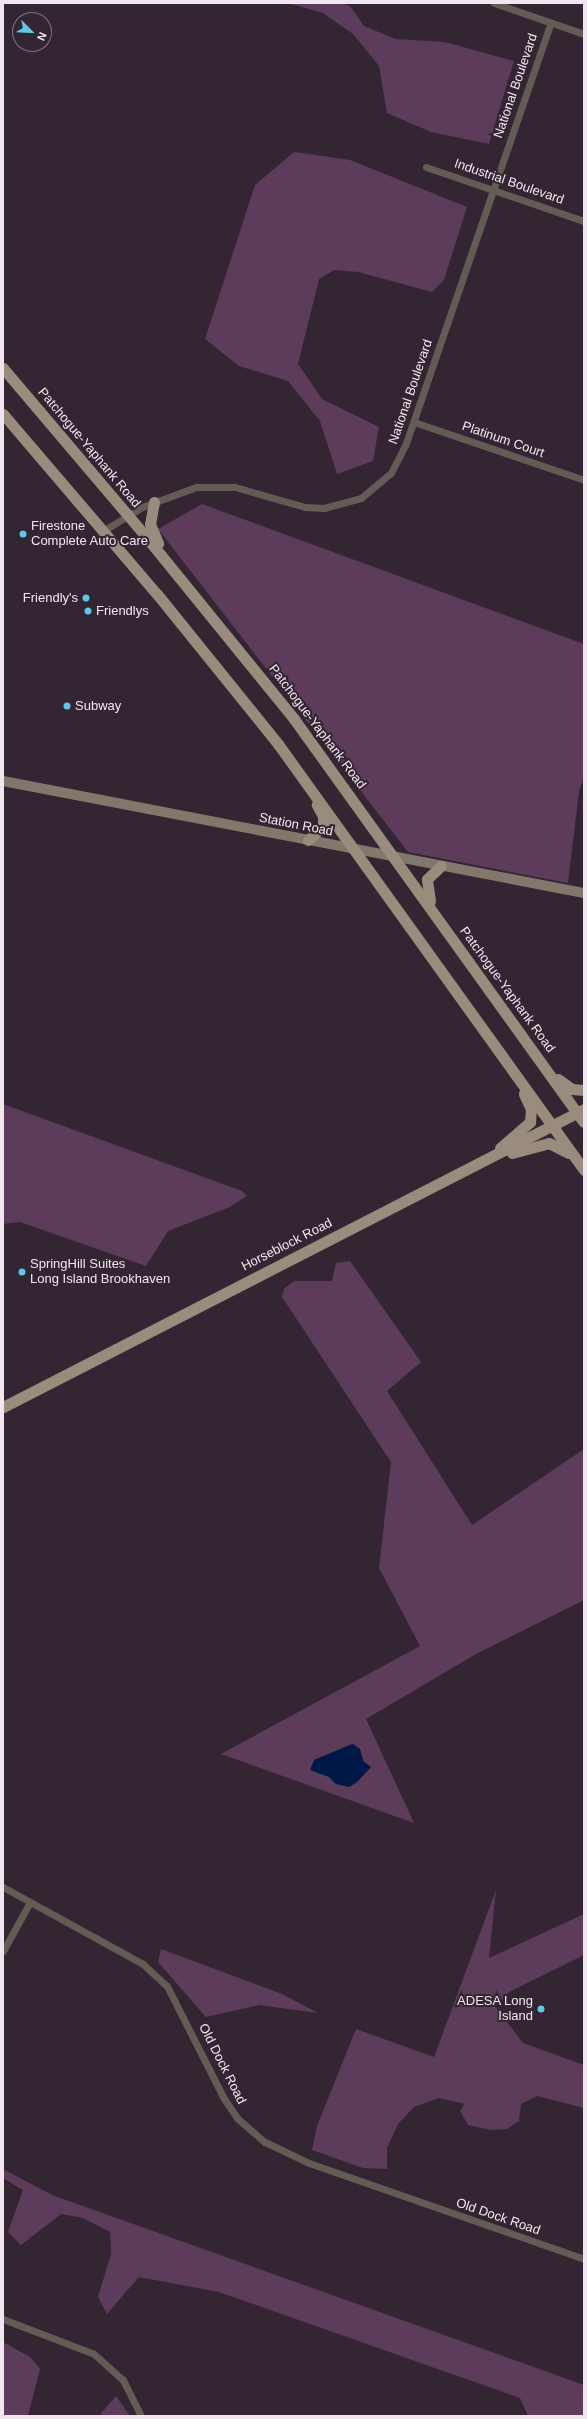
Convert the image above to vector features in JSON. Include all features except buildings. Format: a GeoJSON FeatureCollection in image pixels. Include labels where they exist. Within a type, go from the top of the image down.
{"type":"FeatureCollection","features":[{"type":"Feature","properties":{"kind":"main road","name":"Patchogue-Yaphank Road"},"geometry":{"type":"LineString","coordinates":[[3,368],[177,574],[294,719],[396,857],[546,1068],[580,1111],[584,1122]]}},
{"type":"Feature","properties":{"kind":"main road"},"geometry":{"type":"LineString","coordinates":[[3,414],[103,531],[278,744],[357,850],[584,1170]]}},
{"type":"Feature","properties":{"kind":"main road"},"geometry":{"type":"LineString","coordinates":[[154,502],[151,529],[177,574]]}},
{"type":"Feature","properties":{"kind":"main road"},"geometry":{"type":"LineString","coordinates":[[299,773],[324,821],[321,830],[308,840]]}},
{"type":"Feature","properties":{"kind":"main road","name":"Station Road"},"geometry":{"type":"LineString","coordinates":[[3,782],[584,893]]}},
{"type":"Feature","properties":{"kind":"main road"},"geometry":{"type":"LineString","coordinates":[[432,909],[426,884],[430,874],[441,866]]}},
{"type":"Feature","properties":{"kind":"main road"},"geometry":{"type":"LineString","coordinates":[[484,1161],[527,1126],[532,1118],[510,1067]]}},
{"type":"Feature","properties":{"kind":"main road"},"geometry":{"type":"LineString","coordinates":[[546,1068],[568,1088],[584,1090]]}},
{"type":"Feature","properties":{"kind":"main road","name":"Horseblock Road"},"geometry":{"type":"LineString","coordinates":[[3,1407],[580,1111]]}},
{"type":"Feature","properties":{"kind":"main road"},"geometry":{"type":"LineString","coordinates":[[484,1161],[550,1143],[574,1156]]}},
{"type":"Feature","properties":{"kind":"street"},"geometry":{"type":"LineString","coordinates":[[494,3],[584,34]]}},
{"type":"Feature","properties":{"kind":"street","name":"National Boulevard"},"geometry":{"type":"LineString","coordinates":[[103,531],[128,515],[154,502],[196,487],[219,485],[314,508],[352,502],[369,493],[391,473],[414,422],[551,22]]}},
{"type":"Feature","properties":{"kind":"street","name":"Industrial Boulevard"},"geometry":{"type":"LineString","coordinates":[[426,167],[584,220]]}},
{"type":"Feature","properties":{"kind":"street","name":"Platinum Court"},"geometry":{"type":"LineString","coordinates":[[414,422],[584,480]]}},
{"type":"Feature","properties":{"kind":"street","name":"Old Dock Road"},"geometry":{"type":"LineString","coordinates":[[3,1887],[142,1963],[167,1986],[225,2099],[237,2118],[265,2142],[309,2164],[584,2259]]}},
{"type":"Feature","properties":{"kind":"street"},"geometry":{"type":"LineString","coordinates":[[3,1951],[30,1902]]}},
{"type":"Feature","properties":{"kind":"street"},"geometry":{"type":"LineString","coordinates":[[3,2319],[94,2354],[123,2380],[141,2416]]}},
{"type":"Feature","properties":{"kind":"shaded area"},"geometry":{"type":"Polygon","coordinates":[[[288,3],[341,3],[350,6],[364,26],[396,39],[445,42],[514,61],[489,144],[431,132],[387,113],[379,66],[353,34],[323,13],[288,3]]]}},
{"type":"Feature","properties":{"kind":"shaded area"},"geometry":{"type":"Polygon","coordinates":[[[294,152],[350,160],[467,207],[444,280],[432,292],[358,272],[334,270],[319,279],[298,364],[322,399],[379,427],[373,461],[337,474],[320,421],[288,381],[239,366],[205,339],[255,185],[294,152]]]}},
{"type":"Feature","properties":{"kind":"shaded area"},"geometry":{"type":"Polygon","coordinates":[[[202,504],[584,644],[584,776],[579,791],[568,883],[408,852],[158,529],[202,504]]]}},
{"type":"Feature","properties":{"kind":"shaded area"},"geometry":{"type":"Polygon","coordinates":[[[3,1104],[242,1191],[247,1196],[230,1207],[168,1231],[146,1266],[20,1222],[3,1224],[3,1104]]]}},
{"type":"Feature","properties":{"kind":"shaded area"},"geometry":{"type":"Polygon","coordinates":[[[350,1261],[421,1362],[387,1391],[472,1525],[584,1449],[584,1600],[476,1654],[366,1719],[414,1823],[221,1754],[420,1646],[379,1568],[391,1462],[282,1297],[284,1289],[294,1281],[332,1281],[336,1263],[350,1261]],[[352,1744],[314,1760],[336,1784],[356,1783],[366,1772],[360,1749],[352,1744]]]}},
{"type":"Feature","properties":{"kind":"shaded area"},"geometry":{"type":"Polygon","coordinates":[[[496,1890],[489,1958],[584,1914],[584,1955],[509,1992],[495,2006],[523,2043],[584,2065],[584,2108],[537,2096],[521,2104],[519,2121],[507,2129],[491,2130],[468,2125],[460,2111],[465,2104],[439,2098],[414,2107],[398,2124],[387,2148],[387,2169],[363,2168],[312,2150],[317,2126],[356,2029],[434,2057],[496,1890]]]}},
{"type":"Feature","properties":{"kind":"shaded area"},"geometry":{"type":"Polygon","coordinates":[[[161,1949],[282,1994],[318,2013],[259,2005],[206,2017],[158,1962],[161,1949]]]}},
{"type":"Feature","properties":{"kind":"shaded area"},"geometry":{"type":"Polygon","coordinates":[[[3,2169],[52,2195],[584,2385],[584,2416],[528,2416],[520,2398],[219,2292],[139,2277],[107,2314],[98,2297],[111,2254],[110,2232],[83,2218],[61,2214],[21,2245],[8,2232],[23,2190],[3,2178],[3,2169]]]}},
{"type":"Feature","properties":{"kind":"shaded area"},"geometry":{"type":"Polygon","coordinates":[[[3,2342],[30,2357],[40,2369],[28,2416],[3,2416],[3,2342]]]}},
{"type":"Feature","properties":{"kind":"shaded area"},"geometry":{"type":"Polygon","coordinates":[[[116,2396],[130,2416],[101,2416],[101,2413],[116,2396]]]}},
{"type":"Feature","properties":{"kind":"water"},"geometry":{"type":"Polygon","coordinates":[[[353,1744],[360,1749],[363,1761],[371,1767],[356,1783],[349,1787],[336,1784],[329,1777],[310,1770],[314,1760],[353,1744]]]}},
{"type":"Feature","properties":{"kind":"place","name":"Firestone Complete Auto Care"},"geometry":{"type":"Point","coordinates":[23,534]}},
{"type":"Feature","properties":{"kind":"place","name":"Friendly's"},"geometry":{"type":"Point","coordinates":[86,598]}},
{"type":"Feature","properties":{"kind":"place","name":"Friendlys"},"geometry":{"type":"Point","coordinates":[88,611]}},
{"type":"Feature","properties":{"kind":"place","name":"Subway"},"geometry":{"type":"Point","coordinates":[67,706]}},
{"type":"Feature","properties":{"kind":"place","name":"SpringHill Suites Long Island Brookhaven"},"geometry":{"type":"Point","coordinates":[22,1272]}},
{"type":"Feature","properties":{"kind":"place","name":"ADESA Long Island"},"geometry":{"type":"Point","coordinates":[541,2009]}}]}
